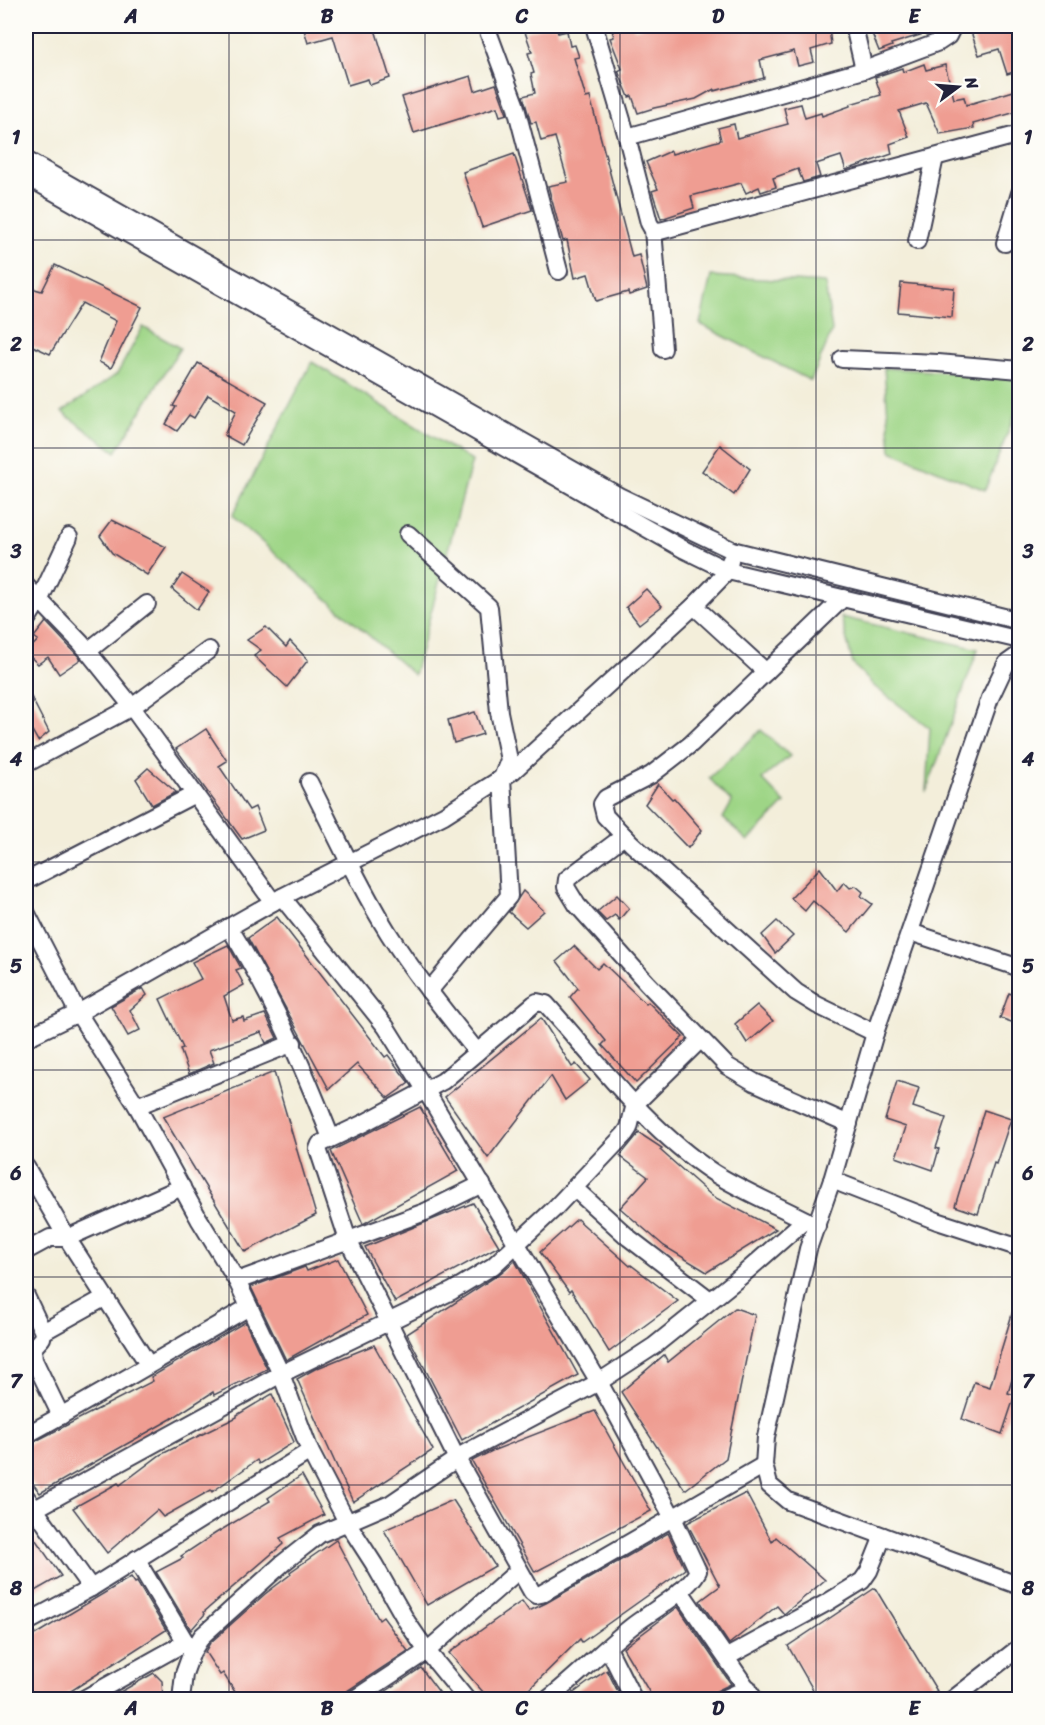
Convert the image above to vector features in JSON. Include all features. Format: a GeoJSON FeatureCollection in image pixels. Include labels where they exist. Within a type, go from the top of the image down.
{"type":"FeatureCollection","features":[{"type":"Feature","properties":{"kind":"street"},"geometry":{"type":"LineString","coordinates":[[486,26],[514,104],[559,271]]}},
{"type":"Feature","properties":{"kind":"street"},"geometry":{"type":"LineString","coordinates":[[594,26],[627,137],[649,223],[653,230],[663,349]]}},
{"type":"Feature","properties":{"kind":"street"},"geometry":{"type":"LineString","coordinates":[[854,26],[864,70]]}},
{"type":"Feature","properties":{"kind":"street"},"geometry":{"type":"LineString","coordinates":[[627,137],[864,70],[939,42],[948,36],[953,26]]}},
{"type":"Feature","properties":{"kind":"street"},"geometry":{"type":"LineString","coordinates":[[653,230],[660,231],[1020,134]]}},
{"type":"Feature","properties":{"kind":"street"},"geometry":{"type":"LineString","coordinates":[[917,241],[934,157]]}},
{"type":"Feature","properties":{"kind":"street"},"geometry":{"type":"LineString","coordinates":[[26,160],[619,496],[732,550],[1020,621]]}},
{"type":"Feature","properties":{"kind":"street"},"geometry":{"type":"LineString","coordinates":[[26,176],[672,543],[728,571],[1020,640]]}},
{"type":"Feature","properties":{"kind":"street"},"geometry":{"type":"LineString","coordinates":[[1005,243],[1020,193]]}},
{"type":"Feature","properties":{"kind":"street"},"geometry":{"type":"LineString","coordinates":[[842,359],[938,363],[1020,370]]}},
{"type":"Feature","properties":{"kind":"street"},"geometry":{"type":"LineString","coordinates":[[408,534],[489,607],[499,712],[509,760],[502,778],[509,896],[429,991]]}},
{"type":"Feature","properties":{"kind":"street"},"geometry":{"type":"LineString","coordinates":[[26,621],[40,599],[69,537]]}},
{"type":"Feature","properties":{"kind":"street"},"geometry":{"type":"LineString","coordinates":[[26,1038],[78,1013],[277,900],[444,815],[513,771],[694,606],[728,571],[732,550]]}},
{"type":"Feature","properties":{"kind":"street"},"geometry":{"type":"LineString","coordinates":[[26,586],[88,651],[277,900],[386,1027],[599,1382],[673,1518],[698,1571],[680,1591],[629,1628],[547,1700]]}},
{"type":"Feature","properties":{"kind":"street"},"geometry":{"type":"LineString","coordinates":[[843,598],[691,744],[651,775],[606,798],[602,804],[602,810],[624,836],[796,992],[875,1033]]}},
{"type":"Feature","properties":{"kind":"street"},"geometry":{"type":"LineString","coordinates":[[88,651],[147,604]]}},
{"type":"Feature","properties":{"kind":"street"},"geometry":{"type":"LineString","coordinates":[[694,606],[766,672]]}},
{"type":"Feature","properties":{"kind":"street"},"geometry":{"type":"LineString","coordinates":[[26,764],[132,707],[209,651]]}},
{"type":"Feature","properties":{"kind":"street"},"geometry":{"type":"LineString","coordinates":[[1020,654],[1006,664],[990,698],[875,1033],[832,1180],[811,1223],[808,1249],[766,1437],[764,1465],[769,1485],[788,1501],[1020,1586]]}},
{"type":"Feature","properties":{"kind":"street"},"geometry":{"type":"LineString","coordinates":[[309,782],[389,933],[429,991],[477,1052]]}},
{"type":"Feature","properties":{"kind":"street"},"geometry":{"type":"LineString","coordinates":[[26,881],[195,794]]}},
{"type":"Feature","properties":{"kind":"street"},"geometry":{"type":"LineString","coordinates":[[624,836],[567,879],[566,887],[584,913],[700,1040],[727,1066],[754,1082],[849,1124]]}},
{"type":"Feature","properties":{"kind":"street"},"geometry":{"type":"LineString","coordinates":[[26,912],[78,1013],[137,1106],[237,1281],[281,1374],[310,1450],[347,1522],[407,1622],[427,1651],[467,1700]]}},
{"type":"Feature","properties":{"kind":"street"},"geometry":{"type":"LineString","coordinates":[[229,927],[257,973],[293,1043],[331,1138]]}},
{"type":"Feature","properties":{"kind":"street"},"geometry":{"type":"LineString","coordinates":[[910,932],[1017,967]]}},
{"type":"Feature","properties":{"kind":"street"},"geometry":{"type":"LineString","coordinates":[[764,1465],[536,1595],[519,1570],[458,1459],[387,1321],[348,1240],[318,1149],[322,1141],[364,1123],[443,1081],[534,1004],[542,1002],[672,1141],[715,1174],[811,1223]]}},
{"type":"Feature","properties":{"kind":"street"},"geometry":{"type":"LineString","coordinates":[[91,1588],[30,1503],[281,1374],[452,1291],[493,1266],[574,1188],[625,1134],[629,1128],[635,1104],[700,1040]]}},
{"type":"Feature","properties":{"kind":"street"},"geometry":{"type":"LineString","coordinates":[[137,1106],[293,1043]]}},
{"type":"Feature","properties":{"kind":"street"},"geometry":{"type":"LineString","coordinates":[[26,1167],[104,1298],[148,1364]]}},
{"type":"Feature","properties":{"kind":"street"},"geometry":{"type":"LineString","coordinates":[[832,1180],[937,1221],[1020,1248]]}},
{"type":"Feature","properties":{"kind":"street"},"geometry":{"type":"LineString","coordinates":[[237,1281],[425,1212],[482,1184]]}},
{"type":"Feature","properties":{"kind":"street"},"geometry":{"type":"LineString","coordinates":[[26,1251],[50,1238],[67,1238],[182,1187]]}},
{"type":"Feature","properties":{"kind":"street"},"geometry":{"type":"LineString","coordinates":[[574,1188],[629,1238],[710,1300]]}},
{"type":"Feature","properties":{"kind":"street"},"geometry":{"type":"LineString","coordinates":[[82,1700],[189,1647],[283,1563],[320,1534],[390,1504],[465,1453],[599,1382],[654,1346],[811,1223]]}},
{"type":"Feature","properties":{"kind":"street"},"geometry":{"type":"LineString","coordinates":[[26,1296],[43,1332],[42,1338],[33,1348],[33,1354],[61,1416]]}},
{"type":"Feature","properties":{"kind":"street"},"geometry":{"type":"LineString","coordinates":[[43,1332],[104,1298]]}},
{"type":"Feature","properties":{"kind":"street"},"geometry":{"type":"LineString","coordinates":[[26,1435],[249,1307]]}},
{"type":"Feature","properties":{"kind":"street"},"geometry":{"type":"LineString","coordinates":[[26,1623],[91,1588],[310,1450]]}},
{"type":"Feature","properties":{"kind":"street"},"geometry":{"type":"LineString","coordinates":[[728,1657],[862,1581],[869,1571],[883,1536]]}},
{"type":"Feature","properties":{"kind":"street"},"geometry":{"type":"LineString","coordinates":[[136,1559],[189,1647],[181,1700]]}},
{"type":"Feature","properties":{"kind":"street"},"geometry":{"type":"LineString","coordinates":[[353,1700],[427,1651],[519,1570]]}},
{"type":"Feature","properties":{"kind":"street"},"geometry":{"type":"LineString","coordinates":[[680,1591],[752,1694],[721,1700]]}},
{"type":"Feature","properties":{"kind":"street"},"geometry":{"type":"LineString","coordinates":[[952,1700],[1020,1647]]}},
{"type":"Feature","properties":{"kind":"street"},"geometry":{"type":"LineString","coordinates":[[608,1648],[634,1700]]}},
{"type":"Feature","properties":{"kind":"green space"},"geometry":{"type":"Polygon","coordinates":[[[711,276],[825,283],[832,331],[811,381],[700,324],[711,276]]]}},
{"type":"Feature","properties":{"kind":"green space"},"geometry":{"type":"Polygon","coordinates":[[[143,327],[180,348],[116,452],[62,412],[117,374],[143,327]]]}},
{"type":"Feature","properties":{"kind":"green space"},"geometry":{"type":"Polygon","coordinates":[[[312,362],[472,461],[414,675],[232,516],[312,362]]]}},
{"type":"Feature","properties":{"kind":"green space"},"geometry":{"type":"Polygon","coordinates":[[[884,368],[1019,376],[1019,404],[985,490],[891,451],[884,368]]]}},
{"type":"Feature","properties":{"kind":"green space"},"geometry":{"type":"Polygon","coordinates":[[[841,617],[978,649],[926,792],[930,728],[875,687],[853,664],[841,617]]]}},
{"type":"Feature","properties":{"kind":"green space"},"geometry":{"type":"Polygon","coordinates":[[[761,730],[790,756],[762,779],[785,803],[748,841],[723,818],[732,802],[709,778],[761,730]]]}},
{"type":"Feature","properties":{"kind":"building"},"geometry":{"type":"Polygon","coordinates":[[[303,26],[374,26],[390,78],[370,85],[368,79],[348,85],[333,36],[308,43],[303,26]]]}},
{"type":"Feature","properties":{"kind":"building"},"geometry":{"type":"Polygon","coordinates":[[[556,26],[558,33],[567,31],[570,46],[575,45],[579,57],[574,58],[586,98],[590,97],[632,257],[639,255],[647,289],[596,301],[588,274],[575,278],[567,240],[563,241],[548,186],[568,182],[555,137],[541,141],[536,122],[531,123],[523,96],[535,93],[531,74],[534,73],[528,53],[532,52],[525,32],[556,26]]]}},
{"type":"Feature","properties":{"kind":"building"},"geometry":{"type":"Polygon","coordinates":[[[611,26],[633,26],[634,29],[646,26],[820,26],[821,29],[829,29],[831,44],[811,50],[814,62],[798,66],[794,51],[760,60],[764,78],[714,91],[714,89],[696,99],[638,113],[632,96],[629,97],[618,71],[622,69],[610,38],[614,37],[611,26]]]}},
{"type":"Feature","properties":{"kind":"building"},"geometry":{"type":"Polygon","coordinates":[[[869,26],[939,26],[940,29],[891,44],[892,46],[879,51],[869,26]]]}},
{"type":"Feature","properties":{"kind":"building"},"geometry":{"type":"Polygon","coordinates":[[[969,26],[1020,26],[1020,70],[1007,74],[999,49],[979,55],[969,26]]]}},
{"type":"Feature","properties":{"kind":"building"},"geometry":{"type":"Polygon","coordinates":[[[924,64],[926,70],[945,65],[954,99],[964,97],[966,105],[1017,90],[1020,111],[973,124],[974,128],[940,134],[926,103],[899,111],[909,137],[890,144],[892,154],[846,170],[841,156],[816,164],[820,177],[803,182],[798,169],[773,178],[776,187],[761,192],[759,187],[746,193],[741,183],[691,196],[694,208],[661,219],[652,191],[658,189],[646,162],[671,151],[672,154],[721,140],[718,128],[734,124],[737,138],[788,124],[784,108],[801,104],[805,118],[821,113],[822,116],[850,106],[850,104],[881,95],[875,77],[902,68],[903,72],[924,64]]]}},
{"type":"Feature","properties":{"kind":"building"},"geometry":{"type":"Polygon","coordinates":[[[471,76],[475,91],[496,84],[507,114],[500,116],[497,107],[414,133],[402,97],[471,76]]]}},
{"type":"Feature","properties":{"kind":"building"},"geometry":{"type":"Polygon","coordinates":[[[514,154],[532,210],[482,227],[463,172],[514,154]]]}},
{"type":"Feature","properties":{"kind":"building"},"geometry":{"type":"Polygon","coordinates":[[[55,265],[142,307],[111,368],[99,362],[116,321],[82,303],[50,354],[26,343],[26,299],[31,288],[42,291],[55,265]]]}},
{"type":"Feature","properties":{"kind":"building"},"geometry":{"type":"Polygon","coordinates":[[[901,283],[954,288],[952,317],[898,312],[901,283]]]}},
{"type":"Feature","properties":{"kind":"building"},"geometry":{"type":"Polygon","coordinates":[[[198,363],[267,402],[242,445],[224,435],[236,411],[208,395],[194,418],[189,415],[177,431],[166,424],[176,407],[173,406],[198,363]]]}},
{"type":"Feature","properties":{"kind":"building"},"geometry":{"type":"Polygon","coordinates":[[[720,445],[750,469],[734,495],[702,471],[720,445]]]}},
{"type":"Feature","properties":{"kind":"building"},"geometry":{"type":"Polygon","coordinates":[[[112,520],[166,547],[147,575],[112,553],[100,536],[112,520]]]}},
{"type":"Feature","properties":{"kind":"building"},"geometry":{"type":"Polygon","coordinates":[[[182,574],[209,592],[197,610],[172,589],[182,574]]]}},
{"type":"Feature","properties":{"kind":"building"},"geometry":{"type":"Polygon","coordinates":[[[646,589],[662,606],[639,624],[626,607],[646,589]]]}},
{"type":"Feature","properties":{"kind":"building"},"geometry":{"type":"Polygon","coordinates":[[[46,622],[81,659],[59,674],[48,657],[38,664],[26,653],[38,640],[34,637],[46,622]]]}},
{"type":"Feature","properties":{"kind":"building"},"geometry":{"type":"Polygon","coordinates":[[[266,627],[286,647],[290,641],[308,660],[287,687],[254,656],[261,650],[247,640],[266,627]]]}},
{"type":"Feature","properties":{"kind":"building"},"geometry":{"type":"Polygon","coordinates":[[[26,687],[49,732],[38,741],[26,720],[26,687]]]}},
{"type":"Feature","properties":{"kind":"building"},"geometry":{"type":"Polygon","coordinates":[[[475,712],[483,734],[454,743],[448,720],[475,712]]]}},
{"type":"Feature","properties":{"kind":"building"},"geometry":{"type":"Polygon","coordinates":[[[206,729],[227,761],[219,766],[249,810],[255,807],[264,830],[242,839],[176,749],[206,729]]]}},
{"type":"Feature","properties":{"kind":"building"},"geometry":{"type":"Polygon","coordinates":[[[148,768],[176,792],[152,805],[136,779],[148,768]]]}},
{"type":"Feature","properties":{"kind":"building"},"geometry":{"type":"Polygon","coordinates":[[[658,784],[672,799],[674,798],[702,830],[688,848],[645,804],[658,784]]]}},
{"type":"Feature","properties":{"kind":"building"},"geometry":{"type":"Polygon","coordinates":[[[820,868],[837,891],[844,882],[850,888],[856,886],[863,892],[861,896],[872,904],[849,932],[813,901],[805,911],[791,898],[820,868]]]}},
{"type":"Feature","properties":{"kind":"building"},"geometry":{"type":"Polygon","coordinates":[[[523,891],[544,911],[526,927],[509,912],[523,891]]]}},
{"type":"Feature","properties":{"kind":"building"},"geometry":{"type":"Polygon","coordinates":[[[617,895],[629,908],[619,920],[615,915],[606,921],[597,912],[617,895]]]}},
{"type":"Feature","properties":{"kind":"building"},"geometry":{"type":"Polygon","coordinates":[[[277,917],[385,1057],[388,1055],[409,1083],[388,1098],[357,1064],[329,1089],[248,938],[277,917]]]}},
{"type":"Feature","properties":{"kind":"building"},"geometry":{"type":"Polygon","coordinates":[[[777,921],[793,936],[775,953],[762,935],[777,921]]]}},
{"type":"Feature","properties":{"kind":"building"},"geometry":{"type":"Polygon","coordinates":[[[228,945],[241,968],[236,970],[244,985],[224,996],[232,1020],[243,1017],[244,1021],[265,1014],[277,1038],[266,1043],[261,1032],[209,1050],[214,1063],[189,1074],[180,1049],[183,1048],[160,999],[201,979],[192,962],[228,945]]]}},
{"type":"Feature","properties":{"kind":"building"},"geometry":{"type":"Polygon","coordinates":[[[574,946],[597,969],[603,963],[646,1004],[648,1002],[683,1037],[636,1083],[602,1045],[606,1041],[570,997],[578,988],[557,961],[574,946]]]}},
{"type":"Feature","properties":{"kind":"building"},"geometry":{"type":"Polygon","coordinates":[[[143,988],[147,995],[130,1010],[140,1030],[128,1036],[111,1006],[143,988]]]}},
{"type":"Feature","properties":{"kind":"building"},"geometry":{"type":"Polygon","coordinates":[[[1009,993],[1020,997],[1020,1025],[1000,1018],[1009,993]]]}},
{"type":"Feature","properties":{"kind":"building"},"geometry":{"type":"Polygon","coordinates":[[[757,1005],[773,1021],[747,1043],[735,1024],[757,1005]]]}},
{"type":"Feature","properties":{"kind":"building"},"geometry":{"type":"Polygon","coordinates":[[[541,1018],[572,1067],[576,1064],[590,1080],[565,1100],[551,1076],[488,1158],[445,1097],[541,1018]]]}},
{"type":"Feature","properties":{"kind":"building"},"geometry":{"type":"Polygon","coordinates":[[[274,1072],[316,1215],[245,1252],[163,1117],[274,1072]]]}},
{"type":"Feature","properties":{"kind":"building"},"geometry":{"type":"Polygon","coordinates":[[[897,1081],[919,1088],[913,1107],[946,1118],[936,1148],[939,1149],[933,1170],[896,1157],[906,1127],[885,1120],[897,1081]]]}},
{"type":"Feature","properties":{"kind":"building"},"geometry":{"type":"Polygon","coordinates":[[[420,1107],[458,1171],[363,1224],[331,1151],[420,1107]]]}},
{"type":"Feature","properties":{"kind":"building"},"geometry":{"type":"Polygon","coordinates":[[[984,1110],[1011,1119],[978,1214],[955,1206],[984,1110]]]}},
{"type":"Feature","properties":{"kind":"building"},"geometry":{"type":"Polygon","coordinates":[[[639,1133],[662,1148],[660,1150],[712,1196],[776,1229],[707,1272],[664,1246],[620,1208],[648,1177],[620,1156],[639,1133]]]}},
{"type":"Feature","properties":{"kind":"building"},"geometry":{"type":"Polygon","coordinates":[[[473,1203],[499,1246],[395,1302],[365,1247],[473,1203]]]}},
{"type":"Feature","properties":{"kind":"building"},"geometry":{"type":"Polygon","coordinates":[[[577,1219],[630,1266],[678,1301],[609,1352],[571,1290],[569,1292],[540,1252],[577,1219]]]}},
{"type":"Feature","properties":{"kind":"building"},"geometry":{"type":"Polygon","coordinates":[[[338,1259],[367,1315],[286,1360],[251,1287],[305,1267],[307,1271],[338,1259]]]}},
{"type":"Feature","properties":{"kind":"building"},"geometry":{"type":"Polygon","coordinates":[[[515,1261],[578,1375],[462,1440],[407,1334],[498,1275],[515,1261]]]}},
{"type":"Feature","properties":{"kind":"building"},"geometry":{"type":"Polygon","coordinates":[[[1016,1301],[1020,1302],[1020,1363],[1017,1363],[1008,1393],[1015,1395],[1002,1434],[962,1419],[974,1382],[990,1387],[1016,1301]]]}},
{"type":"Feature","properties":{"kind":"building"},"geometry":{"type":"Polygon","coordinates":[[[735,1308],[755,1315],[726,1458],[685,1490],[621,1392],[664,1355],[668,1362],[735,1308]]]}},
{"type":"Feature","properties":{"kind":"building"},"geometry":{"type":"Polygon","coordinates":[[[245,1322],[267,1369],[214,1395],[213,1392],[171,1419],[40,1493],[26,1475],[26,1446],[153,1381],[151,1377],[245,1322]]]}},
{"type":"Feature","properties":{"kind":"building"},"geometry":{"type":"Polygon","coordinates":[[[374,1345],[433,1450],[353,1502],[297,1379],[315,1369],[374,1345]]]}},
{"type":"Feature","properties":{"kind":"building"},"geometry":{"type":"Polygon","coordinates":[[[272,1394],[294,1442],[259,1464],[257,1460],[212,1492],[211,1490],[163,1517],[157,1510],[107,1553],[73,1508],[118,1483],[120,1485],[160,1455],[237,1417],[272,1394]]]}},
{"type":"Feature","properties":{"kind":"building"},"geometry":{"type":"Polygon","coordinates":[[[595,1411],[651,1511],[535,1572],[472,1461],[595,1411]]]}},
{"type":"Feature","properties":{"kind":"building"},"geometry":{"type":"Polygon","coordinates":[[[302,1475],[324,1515],[280,1538],[283,1544],[204,1612],[205,1614],[191,1630],[156,1572],[183,1558],[181,1556],[270,1501],[268,1498],[302,1475]]]}},
{"type":"Feature","properties":{"kind":"building"},"geometry":{"type":"Polygon","coordinates":[[[746,1493],[772,1542],[776,1537],[825,1580],[784,1614],[777,1606],[729,1644],[700,1601],[720,1586],[687,1523],[746,1493]]]}},
{"type":"Feature","properties":{"kind":"building"},"geometry":{"type":"Polygon","coordinates":[[[453,1500],[495,1566],[427,1605],[384,1530],[453,1500]]]}},
{"type":"Feature","properties":{"kind":"building"},"geometry":{"type":"Polygon","coordinates":[[[26,1526],[61,1576],[26,1596],[26,1526]]]}},
{"type":"Feature","properties":{"kind":"building"},"geometry":{"type":"Polygon","coordinates":[[[668,1533],[685,1569],[582,1642],[580,1639],[518,1700],[490,1700],[449,1653],[522,1601],[529,1611],[668,1533]]]}},
{"type":"Feature","properties":{"kind":"building"},"geometry":{"type":"Polygon","coordinates":[[[336,1540],[379,1620],[383,1617],[408,1651],[347,1691],[343,1700],[240,1700],[223,1673],[220,1675],[205,1652],[210,1643],[291,1574],[290,1572],[336,1540]]]}},
{"type":"Feature","properties":{"kind":"building"},"geometry":{"type":"Polygon","coordinates":[[[131,1577],[135,1583],[137,1582],[166,1630],[57,1700],[36,1700],[26,1686],[26,1640],[131,1577]]]}},
{"type":"Feature","properties":{"kind":"building"},"geometry":{"type":"Polygon","coordinates":[[[875,1588],[937,1691],[921,1700],[819,1700],[788,1646],[875,1588]]]}},
{"type":"Feature","properties":{"kind":"building"},"geometry":{"type":"Polygon","coordinates":[[[678,1607],[731,1684],[716,1691],[711,1700],[690,1700],[685,1693],[674,1700],[654,1700],[623,1648],[678,1607]]]}},
{"type":"Feature","properties":{"kind":"building"},"geometry":{"type":"Polygon","coordinates":[[[421,1668],[445,1700],[373,1700],[421,1668]]]}},
{"type":"Feature","properties":{"kind":"building"},"geometry":{"type":"Polygon","coordinates":[[[607,1670],[622,1700],[564,1700],[590,1681],[607,1670]]]}},
{"type":"Feature","properties":{"kind":"building"},"geometry":{"type":"Polygon","coordinates":[[[154,1673],[162,1681],[163,1700],[106,1700],[154,1673]]]}}]}
